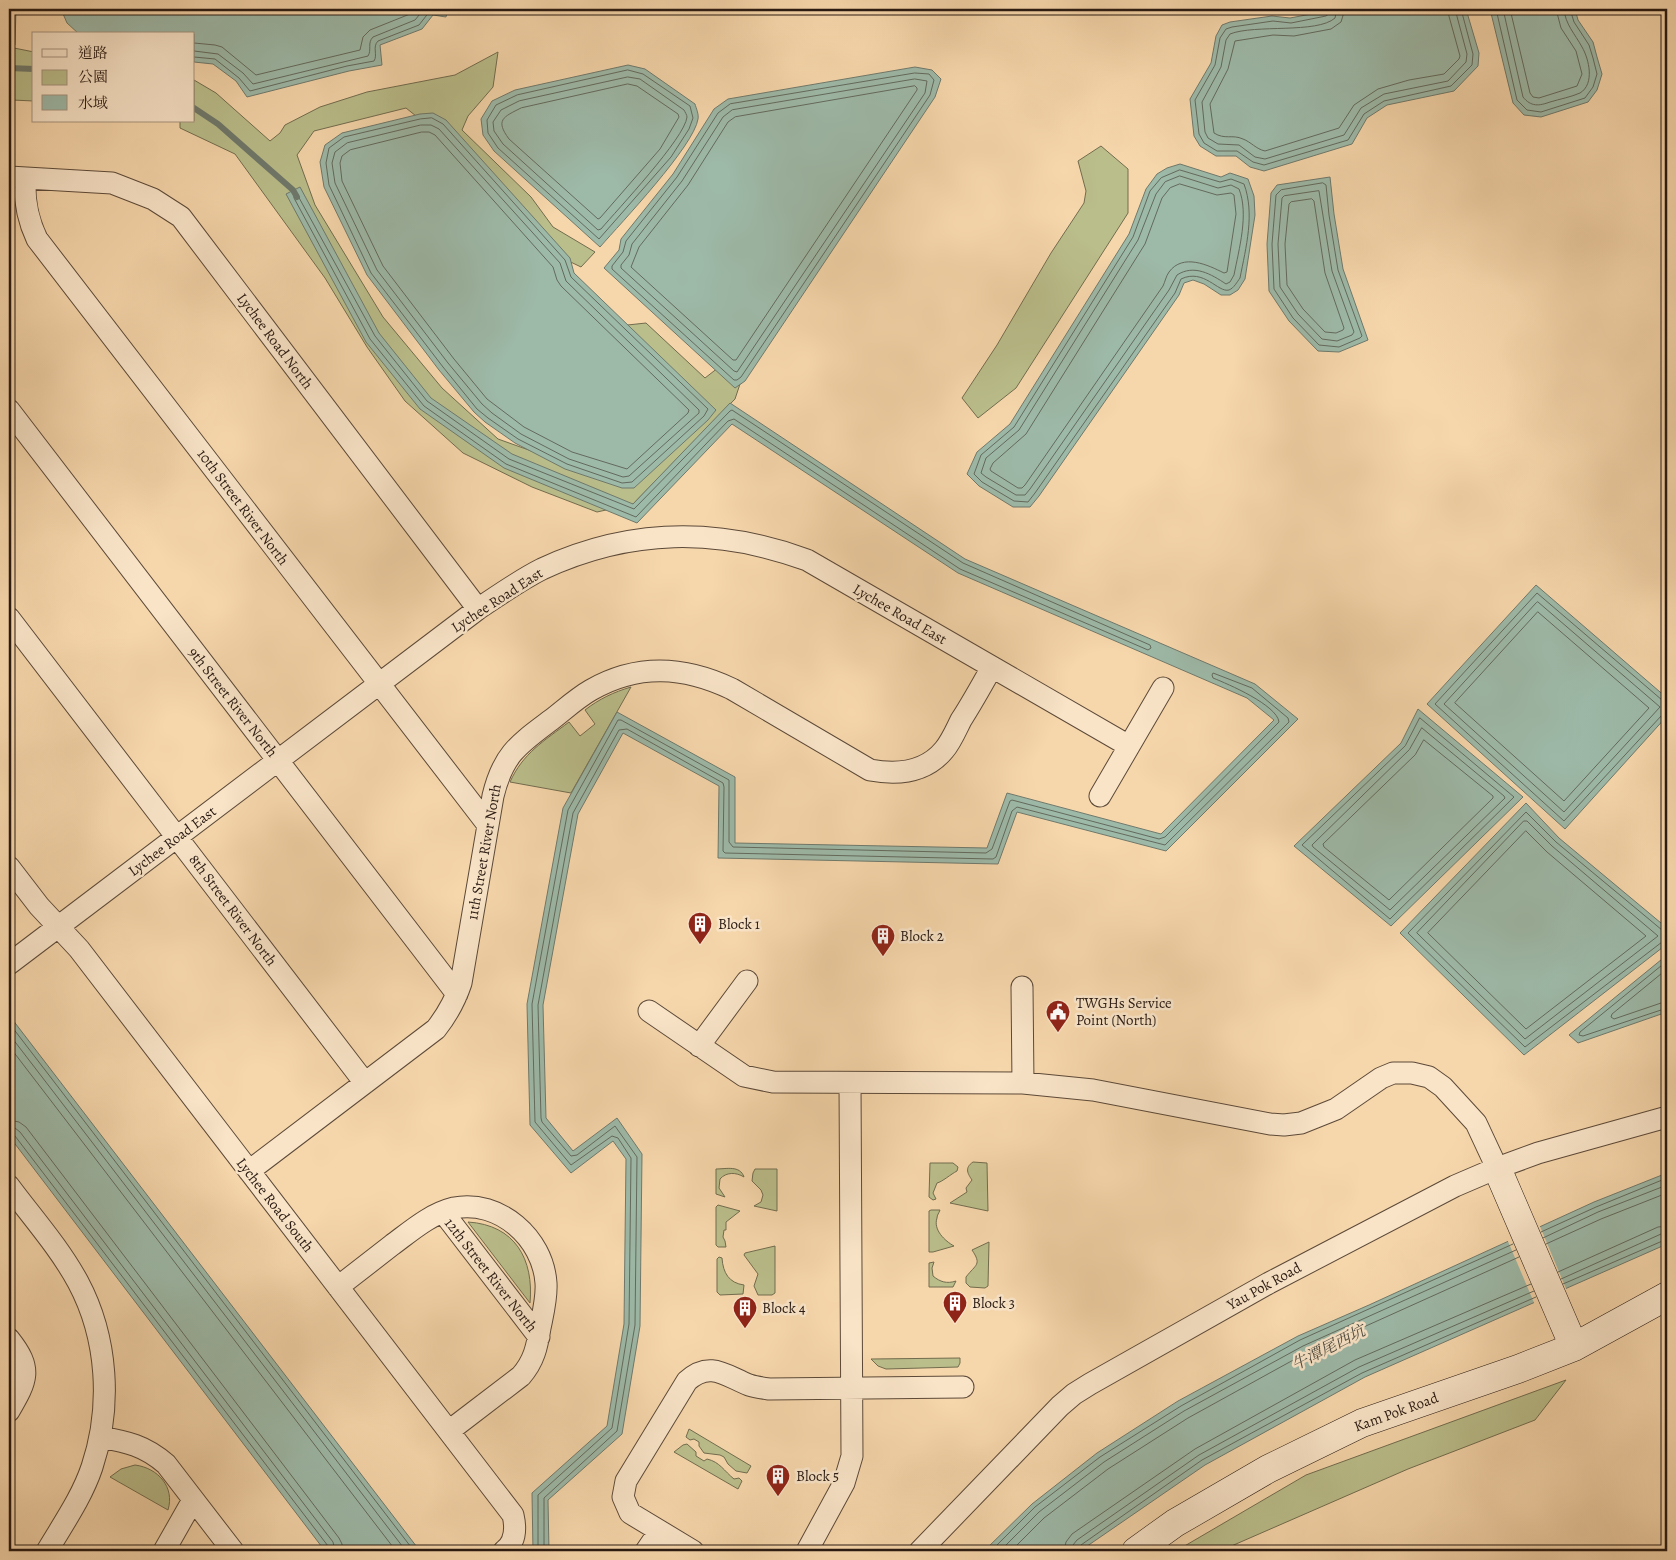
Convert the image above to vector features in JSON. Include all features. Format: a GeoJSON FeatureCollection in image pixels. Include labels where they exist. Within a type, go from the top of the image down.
{"type":"FeatureCollection","features":[{"type":"Feature","properties":{"kind":"street","name":"Lychee Road North"},"geometry":{"type":"LineString","coordinates":[[17,178],[112,183],[153,199],[181,217],[478,609]]}},
{"type":"Feature","properties":{"kind":"street","name":"10th Street River North"},"geometry":{"type":"LineString","coordinates":[[17,178],[24,194],[30,224],[37,238],[488,826]]}},
{"type":"Feature","properties":{"kind":"street","name":"9th Street River North"},"geometry":{"type":"LineString","coordinates":[[9,410],[457,994]]}},
{"type":"Feature","properties":{"kind":"street","name":"Lychee Road East"},"geometry":{"type":"LineString","coordinates":[[9,964],[478,609],[541,570],[598,548],[628,541],[688,536],[719,538],[749,542],[807,560],[1129,746]]}},
{"type":"Feature","properties":{"kind":"street","name":"8th Street River North"},"geometry":{"type":"LineString","coordinates":[[9,618],[365,1083]]}},
{"type":"Feature","properties":{"kind":"street","name":"11th Street River North"},"geometry":{"type":"LineString","coordinates":[[249,1171],[436,1029],[452,1007],[460,983],[496,782],[509,756],[518,745],[589,691],[608,681],[628,674],[671,670],[692,674],[713,680],[870,770],[902,773],[918,769],[932,761],[944,750],[992,667]]}},
{"type":"Feature","properties":{"kind":"street"},"geometry":{"type":"LineString","coordinates":[[1100,796],[1163,688]]}},
{"type":"Feature","properties":{"kind":"street","name":"Lychee Road South"},"geometry":{"type":"LineString","coordinates":[[9,867],[39,906],[79,950],[513,1515],[515,1523],[513,1540],[504,1551]]}},
{"type":"Feature","properties":{"kind":"street"},"geometry":{"type":"LineString","coordinates":[[699,1046],[747,981]]}},
{"type":"Feature","properties":{"kind":"street"},"geometry":{"type":"LineString","coordinates":[[1022,987],[1023,1083]]}},
{"type":"Feature","properties":{"kind":"street"},"geometry":{"type":"LineString","coordinates":[[649,1011],[744,1076],[773,1082],[1023,1083],[1093,1090],[1284,1125],[1301,1124],[1336,1109],[1381,1078],[1393,1073],[1412,1072],[1429,1077],[1443,1086],[1476,1124],[1497,1168],[1569,1336]]}},
{"type":"Feature","properties":{"kind":"street"},"geometry":{"type":"LineString","coordinates":[[807,1551],[844,1483],[852,1456],[850,1083]]}},
{"type":"Feature","properties":{"kind":"street","name":"Yau Pok Road"},"geometry":{"type":"LineString","coordinates":[[920,1551],[1060,1406],[1074,1394],[1338,1245],[1455,1186],[1538,1153],[1667,1117]]}},
{"type":"Feature","properties":{"kind":"street"},"geometry":{"type":"LineString","coordinates":[[9,1186],[62,1255],[78,1282],[91,1312],[100,1342],[104,1374],[104,1406],[100,1437],[92,1468],[79,1497],[47,1551]]}},
{"type":"Feature","properties":{"kind":"street","name":"12th Street River North"},"geometry":{"type":"LineString","coordinates":[[338,1286],[429,1217],[454,1208],[477,1208],[499,1214],[519,1227],[532,1243],[542,1262],[546,1282],[545,1304],[535,1356],[521,1376],[449,1431]]}},
{"type":"Feature","properties":{"kind":"street","name":"12th Street River North"},"geometry":{"type":"LineString","coordinates":[[443,1212],[539,1337]]}},
{"type":"Feature","properties":{"kind":"street","name":"Kam Pok Road"},"geometry":{"type":"LineString","coordinates":[[1136,1551],[1175,1523],[1268,1469],[1362,1422],[1518,1370],[1569,1336],[1617,1325],[1667,1296]]}},
{"type":"Feature","properties":{"kind":"street"},"geometry":{"type":"LineString","coordinates":[[9,1339],[20,1354],[25,1370],[22,1387],[9,1411]]}},
{"type":"Feature","properties":{"kind":"street"},"geometry":{"type":"LineString","coordinates":[[693,1551],[630,1513],[622,1497],[626,1481],[687,1381],[694,1374],[704,1371],[722,1372],[748,1384],[768,1389],[963,1387]]}},
{"type":"Feature","properties":{"kind":"street"},"geometry":{"type":"LineString","coordinates":[[100,1437],[133,1443],[156,1455],[166,1464],[233,1551]]}},
{"type":"Feature","properties":{"kind":"street"},"geometry":{"type":"LineString","coordinates":[[164,1551],[193,1500]]}},
{"type":"Feature","properties":{"kind":"street"},"geometry":{"type":"LineString","coordinates":[[646,1551],[659,1532]]}},
{"type":"Feature","properties":{"kind":"green space"},"geometry":{"type":"Polygon","coordinates":[[[9,47],[32,52],[32,101],[12,100],[9,96],[9,47]]]}},
{"type":"Feature","properties":{"kind":"green space"},"geometry":{"type":"Polygon","coordinates":[[[498,52],[493,87],[468,116],[462,130],[531,197],[553,227],[595,252],[581,267],[550,252],[431,128],[406,108],[314,131],[297,155],[315,205],[383,317],[442,388],[498,439],[590,472],[609,327],[646,323],[705,378],[732,357],[748,360],[735,399],[633,504],[597,512],[532,487],[463,453],[405,401],[367,347],[325,278],[235,154],[180,128],[180,122],[195,122],[195,81],[216,93],[270,141],[280,133],[285,125],[320,107],[367,92],[455,75],[498,52]]]}},
{"type":"Feature","properties":{"kind":"green space"},"geometry":{"type":"Polygon","coordinates":[[[1101,146],[1128,169],[1128,213],[1016,388],[978,418],[962,398],[997,345],[1051,253],[1084,203],[1086,191],[1078,161],[1101,146]]]}},
{"type":"Feature","properties":{"kind":"green space"},"geometry":{"type":"Polygon","coordinates":[[[631,687],[571,793],[510,782],[521,763],[543,742],[569,722],[580,736],[595,724],[585,710],[607,696],[631,687]]]}},
{"type":"Feature","properties":{"kind":"green space"},"geometry":{"type":"Polygon","coordinates":[[[973,1162],[987,1163],[988,1211],[950,1203],[967,1192],[966,1188],[972,1180],[968,1173],[968,1166],[973,1162]]]}},
{"type":"Feature","properties":{"kind":"green space"},"geometry":{"type":"Polygon","coordinates":[[[930,1163],[953,1163],[958,1167],[957,1171],[937,1183],[933,1193],[936,1199],[933,1200],[929,1197],[930,1163]]]}},
{"type":"Feature","properties":{"kind":"green space"},"geometry":{"type":"Polygon","coordinates":[[[716,1169],[736,1169],[744,1177],[738,1174],[731,1174],[725,1175],[720,1179],[719,1188],[725,1197],[716,1194],[716,1169]]]}},
{"type":"Feature","properties":{"kind":"green space"},"geometry":{"type":"Polygon","coordinates":[[[755,1169],[777,1169],[777,1211],[754,1206],[761,1202],[763,1195],[761,1190],[752,1181],[755,1169]]]}},
{"type":"Feature","properties":{"kind":"green space"},"geometry":{"type":"Polygon","coordinates":[[[718,1205],[740,1211],[726,1222],[726,1230],[724,1230],[723,1237],[726,1247],[718,1247],[716,1245],[716,1207],[718,1205]]]}},
{"type":"Feature","properties":{"kind":"green space"},"geometry":{"type":"Polygon","coordinates":[[[940,1210],[936,1222],[938,1231],[954,1246],[929,1252],[929,1211],[940,1210]]]}},
{"type":"Feature","properties":{"kind":"green space"},"geometry":{"type":"Polygon","coordinates":[[[468,1222],[498,1230],[509,1237],[518,1247],[525,1259],[529,1272],[530,1303],[468,1222]]]}},
{"type":"Feature","properties":{"kind":"green space"},"geometry":{"type":"Polygon","coordinates":[[[989,1242],[988,1286],[985,1288],[970,1287],[966,1283],[966,1277],[977,1262],[972,1250],[989,1242]]]}},
{"type":"Feature","properties":{"kind":"green space"},"geometry":{"type":"Polygon","coordinates":[[[775,1246],[775,1293],[772,1295],[758,1295],[754,1286],[758,1274],[744,1255],[745,1253],[775,1246]]]}},
{"type":"Feature","properties":{"kind":"green space"},"geometry":{"type":"Polygon","coordinates":[[[719,1257],[722,1258],[725,1273],[731,1280],[744,1285],[743,1294],[720,1295],[717,1292],[717,1259],[719,1257]]]}},
{"type":"Feature","properties":{"kind":"green space"},"geometry":{"type":"Polygon","coordinates":[[[934,1262],[932,1268],[933,1276],[944,1282],[956,1281],[953,1287],[929,1287],[929,1263],[934,1262]]]}},
{"type":"Feature","properties":{"kind":"green space"},"geometry":{"type":"Polygon","coordinates":[[[960,1358],[958,1367],[886,1369],[878,1366],[871,1359],[960,1358]]]}},
{"type":"Feature","properties":{"kind":"green space"},"geometry":{"type":"Polygon","coordinates":[[[1566,1380],[1535,1420],[1408,1469],[1220,1551],[1176,1551],[1306,1475],[1566,1380]]]}},
{"type":"Feature","properties":{"kind":"green space"},"geometry":{"type":"Polygon","coordinates":[[[689,1429],[751,1466],[747,1473],[736,1471],[720,1455],[704,1453],[699,1446],[699,1442],[686,1437],[689,1429]]]}},
{"type":"Feature","properties":{"kind":"green space"},"geometry":{"type":"Polygon","coordinates":[[[687,1444],[696,1452],[696,1456],[704,1461],[707,1459],[715,1462],[734,1479],[739,1478],[742,1481],[738,1489],[674,1452],[687,1444]]]}},
{"type":"Feature","properties":{"kind":"green space"},"geometry":{"type":"Polygon","coordinates":[[[135,1465],[151,1470],[163,1480],[169,1494],[168,1510],[110,1477],[121,1469],[135,1465]]]}},
{"type":"Feature","properties":{"kind":"water"},"geometry":{"type":"Polygon","coordinates":[[[9,9],[16,9],[15,45],[9,45],[9,9]]]}},
{"type":"Feature","properties":{"kind":"water"},"geometry":{"type":"Polygon","coordinates":[[[61,9],[448,9],[446,17],[433,15],[422,29],[380,45],[382,65],[349,71],[247,97],[236,81],[213,64],[195,62],[195,32],[77,32],[67,23],[61,9]]]}},
{"type":"Feature","properties":{"kind":"water"},"geometry":{"type":"Polygon","coordinates":[[[1338,9],[1466,9],[1479,53],[1478,66],[1454,91],[1387,105],[1367,118],[1352,144],[1264,171],[1250,167],[1236,156],[1216,156],[1200,146],[1194,136],[1190,99],[1211,63],[1216,36],[1222,25],[1230,22],[1272,16],[1290,18],[1338,9]]]}},
{"type":"Feature","properties":{"kind":"water"},"geometry":{"type":"Polygon","coordinates":[[[1490,9],[1575,9],[1578,20],[1593,42],[1602,74],[1597,90],[1588,102],[1541,117],[1524,115],[1513,103],[1490,9]]]}},
{"type":"Feature","properties":{"kind":"water"},"geometry":{"type":"Polygon","coordinates":[[[628,65],[645,69],[695,104],[698,119],[694,131],[671,165],[600,247],[494,151],[483,135],[481,119],[492,101],[515,90],[628,65]]]}},
{"type":"Feature","properties":{"kind":"water"},"geometry":{"type":"Polygon","coordinates":[[[915,67],[932,70],[941,79],[935,97],[745,381],[735,388],[604,268],[619,250],[621,239],[673,174],[714,109],[728,99],[915,67]]]}},
{"type":"Feature","properties":{"kind":"water"},"geometry":{"type":"Polygon","coordinates":[[[433,113],[446,120],[570,258],[574,273],[716,410],[708,420],[634,488],[622,488],[565,469],[515,443],[485,422],[474,412],[439,370],[367,275],[324,187],[320,162],[325,145],[342,133],[420,114],[433,113]]]}},
{"type":"Feature","properties":{"kind":"water"},"geometry":{"type":"Polygon","coordinates":[[[1180,164],[1221,177],[1230,173],[1248,179],[1254,196],[1255,215],[1245,279],[1238,290],[1230,295],[1221,295],[1204,284],[1193,280],[1184,283],[1179,295],[1039,496],[1030,507],[1013,507],[979,486],[967,474],[977,452],[1010,424],[1129,234],[1146,189],[1157,174],[1167,168],[1180,164]]]}},
{"type":"Feature","properties":{"kind":"water"},"geometry":{"type":"Polygon","coordinates":[[[1330,177],[1343,269],[1368,340],[1339,352],[1318,351],[1289,321],[1269,291],[1267,244],[1271,193],[1277,185],[1330,177]]]}},
{"type":"Feature","properties":{"kind":"water"},"geometry":{"type":"Polygon","coordinates":[[[300,187],[379,333],[431,398],[512,454],[633,504],[730,403],[965,559],[1255,684],[1298,719],[1166,851],[1017,812],[998,864],[718,858],[719,786],[623,733],[578,814],[543,1005],[546,1118],[573,1151],[617,1118],[642,1154],[640,1326],[622,1434],[548,1500],[549,1551],[533,1551],[532,1493],[607,1426],[624,1324],[626,1159],[613,1141],[571,1173],[530,1125],[527,1004],[563,808],[617,712],[735,777],[735,843],[987,848],[1007,793],[1161,834],[1274,720],[1247,698],[958,573],[732,424],[637,523],[504,468],[420,409],[366,342],[286,194],[300,187]]]}},
{"type":"Feature","properties":{"kind":"water"},"geometry":{"type":"Polygon","coordinates":[[[1536,585],[1667,698],[1667,716],[1565,829],[1427,704],[1536,585]]]}},
{"type":"Feature","properties":{"kind":"water"},"geometry":{"type":"Polygon","coordinates":[[[1418,709],[1523,797],[1391,926],[1294,846],[1401,743],[1418,709]]]}},
{"type":"Feature","properties":{"kind":"water"},"geometry":{"type":"Polygon","coordinates":[[[1526,803],[1559,838],[1667,928],[1667,944],[1524,1055],[1400,933],[1526,803]]]}},
{"type":"Feature","properties":{"kind":"water"},"geometry":{"type":"Polygon","coordinates":[[[1667,955],[1667,1012],[1578,1043],[1569,1035],[1667,955]]]}},
{"type":"Feature","properties":{"kind":"water"},"geometry":{"type":"Polygon","coordinates":[[[9,1015],[420,1551],[325,1551],[9,1136],[9,1015]]]}},
{"type":"Feature","properties":{"kind":"water","name":"牛潭尾西坑"},"geometry":{"type":"Polygon","coordinates":[[[1667,1173],[1667,1244],[1365,1377],[1205,1465],[1080,1551],[984,1551],[1032,1504],[1097,1453],[1178,1401],[1298,1336],[1594,1202],[1667,1173]]]}},
{"type":"Feature","properties":{"kind":"pier"},"geometry":{"type":"Polygon","coordinates":[[[1539,1224],[1567,1291],[1535,1305],[1507,1239],[1539,1224]]]}},
{"type":"Feature","properties":{"kind":"waterway"},"geometry":{"type":"LineString","coordinates":[[9,68],[32,69]]}},
{"type":"Feature","properties":{"kind":"waterway"},"geometry":{"type":"LineString","coordinates":[[195,109],[218,124],[293,190],[297,197]]}},
{"type":"Feature","properties":{"kind":"place","name":"Block 1"},"geometry":{"type":"Point","coordinates":[700,945]}},
{"type":"Feature","properties":{"kind":"place","name":"Block 2"},"geometry":{"type":"Point","coordinates":[883,957]}},
{"type":"Feature","properties":{"kind":"place","name":"TWGHs Service Point (North)"},"geometry":{"type":"Point","coordinates":[1058,1033]}},
{"type":"Feature","properties":{"kind":"place","name":"Block 3"},"geometry":{"type":"Point","coordinates":[955,1324]}},
{"type":"Feature","properties":{"kind":"place","name":"Block 4"},"geometry":{"type":"Point","coordinates":[745,1329]}},
{"type":"Feature","properties":{"kind":"place","name":"Block 5"},"geometry":{"type":"Point","coordinates":[778,1497]}}]}
